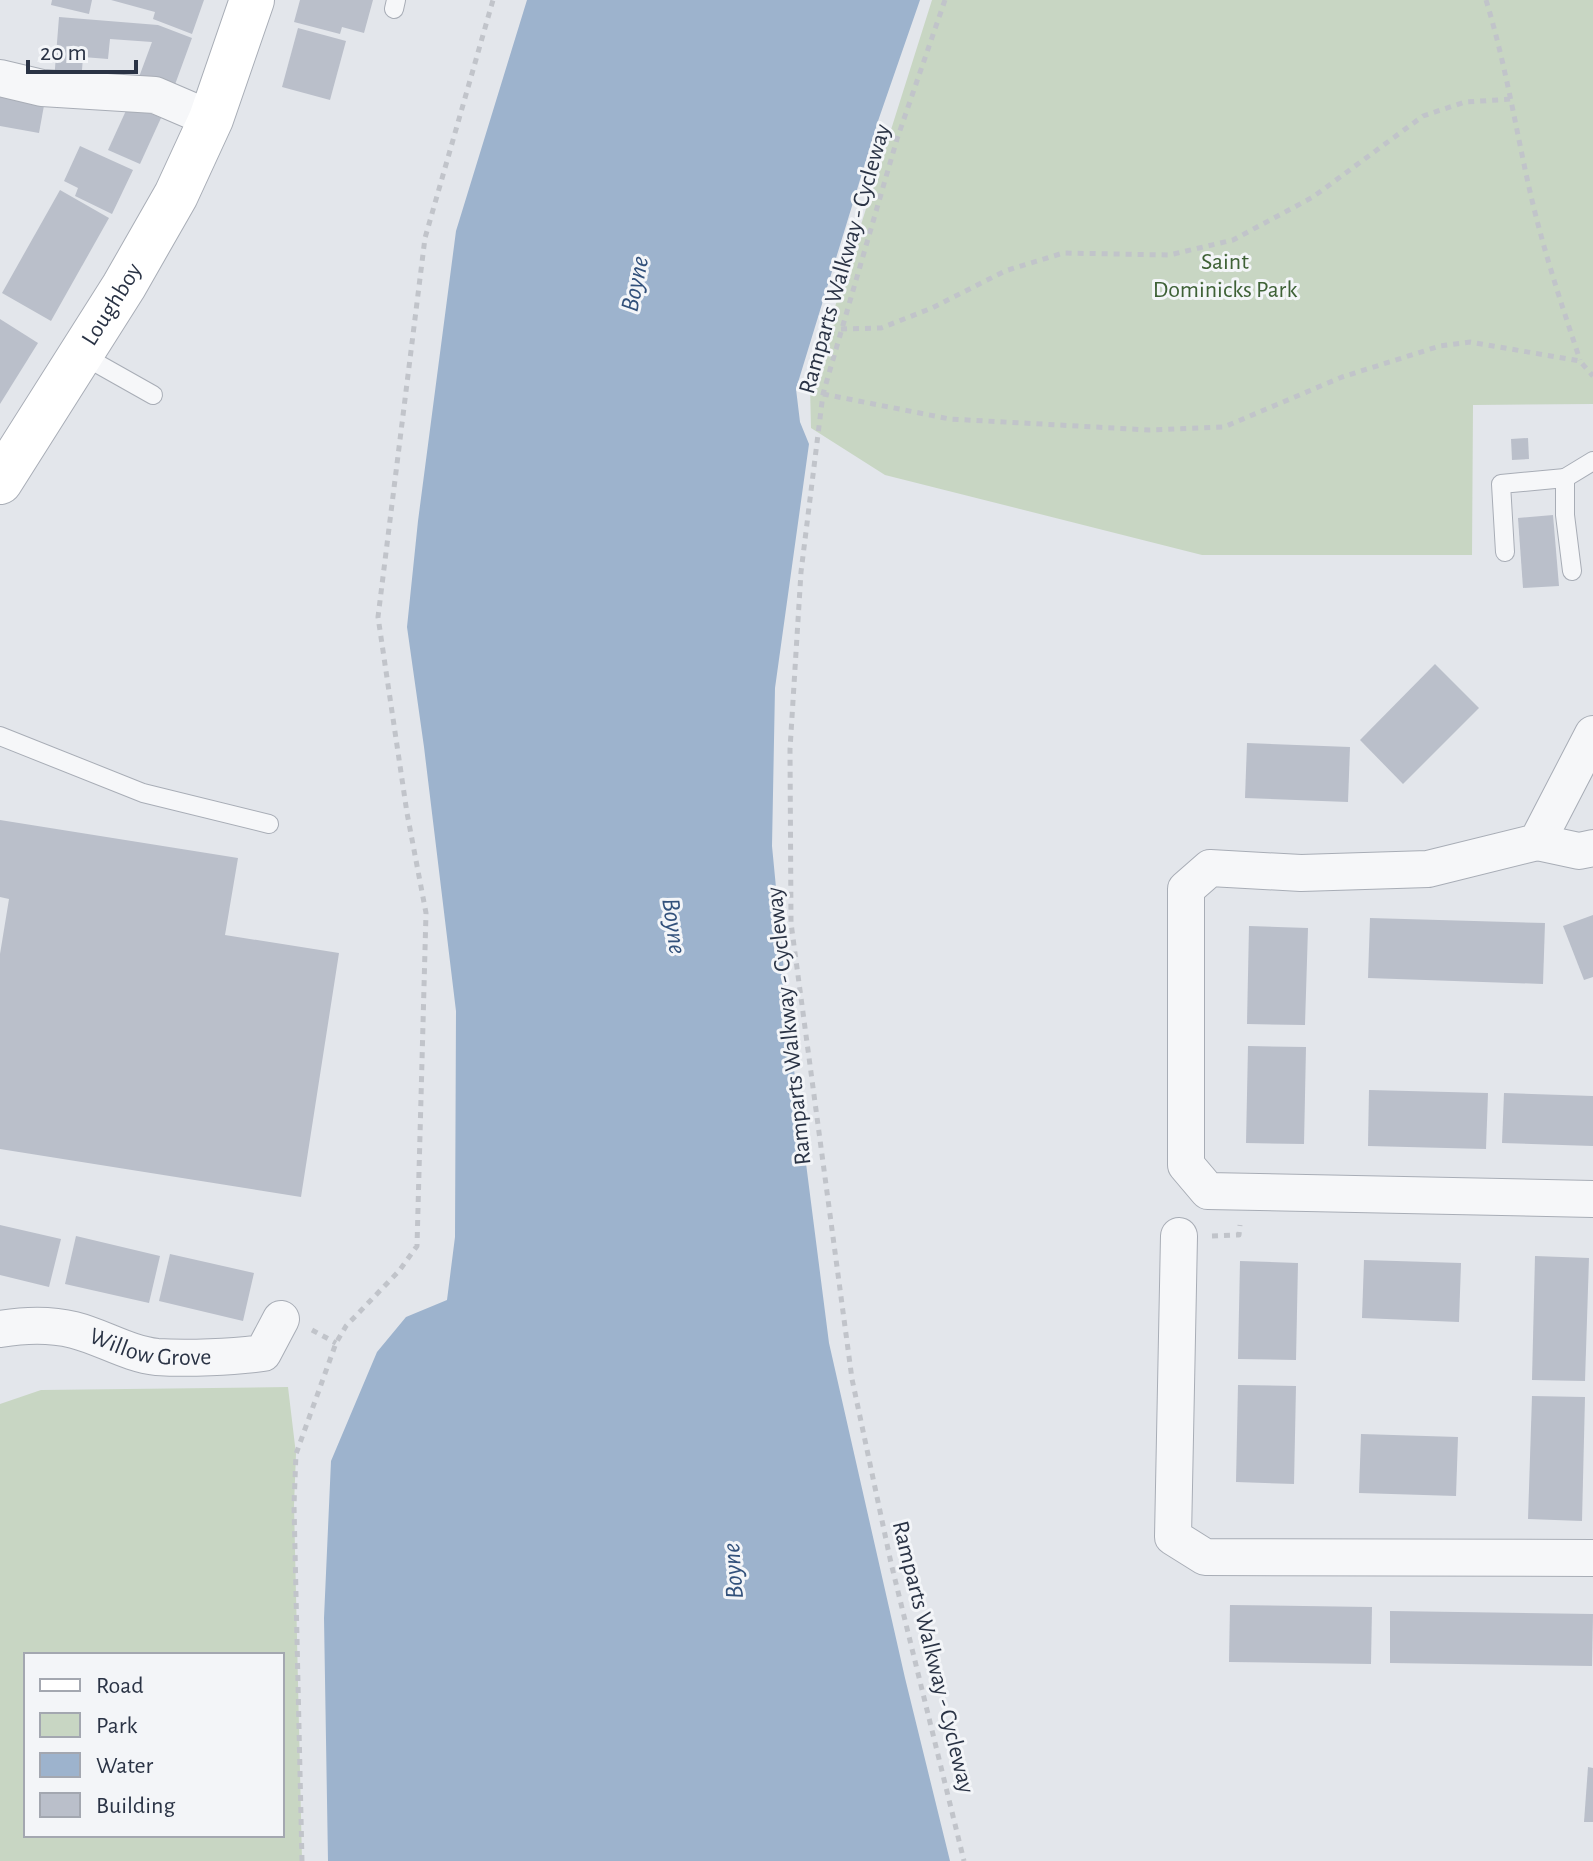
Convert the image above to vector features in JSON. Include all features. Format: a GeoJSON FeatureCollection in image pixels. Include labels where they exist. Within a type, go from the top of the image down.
{"type":"FeatureCollection","features":[{"type":"Feature","properties":{"kind":"main road","name":"Loughboy"},"geometry":{"type":"LineString","coordinates":[[0,482],[82,355],[176,195],[211,119],[252,0]]}},
{"type":"Feature","properties":{"kind":"street"},"geometry":{"type":"LineString","coordinates":[[0,78],[42,88],[155,95],[211,119]]}},
{"type":"Feature","properties":{"kind":"street"},"geometry":{"type":"LineString","coordinates":[[1537,842],[1593,734]]}},
{"type":"Feature","properties":{"kind":"street"},"geometry":{"type":"LineString","coordinates":[[1593,848],[1579,851],[1537,842],[1428,869],[1301,873],[1210,868],[1186,889],[1186,1165],[1208,1191],[1593,1199]]}},
{"type":"Feature","properties":{"kind":"street"},"geometry":{"type":"LineString","coordinates":[[1179,1236],[1173,1537],[1205,1557],[1593,1558]]}},
{"type":"Feature","properties":{"kind":"street","name":"Willow Grove"},"geometry":{"type":"LineString","coordinates":[[0,1329],[24,1325],[75,1330],[109,1344],[156,1357],[233,1357],[263,1353],[281,1319]]}},
{"type":"Feature","properties":{"kind":"lane"},"geometry":{"type":"LineString","coordinates":[[82,355],[153,395]]}},
{"type":"Feature","properties":{"kind":"lane"},"geometry":{"type":"LineString","coordinates":[[1505,552],[1501,484],[1565,478],[1593,461]]}},
{"type":"Feature","properties":{"kind":"lane"},"geometry":{"type":"LineString","coordinates":[[1565,478],[1565,515],[1572,571]]}},
{"type":"Feature","properties":{"kind":"lane"},"geometry":{"type":"LineString","coordinates":[[0,736],[143,793],[269,824]]}},
{"type":"Feature","properties":{"kind":"path"},"geometry":{"type":"LineString","coordinates":[[302,1861],[294,1521],[296,1454],[341,1334],[399,1271],[417,1246],[426,913],[407,813],[378,617],[425,238],[493,0]]}},
{"type":"Feature","properties":{"kind":"path","name":"Ramparts Walkway - Cycleway"},"geometry":{"type":"LineString","coordinates":[[945,0],[897,139],[823,394],[801,572],[790,734],[791,923],[852,1379],[891,1563],[964,1861]]}},
{"type":"Feature","properties":{"kind":"path"},"geometry":{"type":"LineString","coordinates":[[1486,0],[1512,99],[1531,197],[1556,288],[1580,361],[1593,376]]}},
{"type":"Feature","properties":{"kind":"path"},"geometry":{"type":"LineString","coordinates":[[841,329],[881,328],[932,308],[1005,271],[1063,253],[1169,255],[1233,240],[1313,197],[1423,116],[1465,102],[1512,99]]}},
{"type":"Feature","properties":{"kind":"path"},"geometry":{"type":"LineString","coordinates":[[823,394],[950,419],[1149,430],[1224,427],[1342,377],[1440,346],[1470,342],[1580,361]]}},
{"type":"Feature","properties":{"kind":"green space","name":"Saint Dominicks Park"},"geometry":{"type":"Polygon","coordinates":[[[932,0],[1593,0],[1593,404],[1473,405],[1472,555],[1202,555],[885,475],[811,428],[810,386],[932,0]]]}},
{"type":"Feature","properties":{"kind":"green space"},"geometry":{"type":"Polygon","coordinates":[[[288,1387],[296,1454],[294,1505],[302,1861],[0,1861],[0,1404],[41,1390],[288,1387]]]}},
{"type":"Feature","properties":{"kind":"water","name":"Boyne"},"geometry":{"type":"Polygon","coordinates":[[[527,0],[920,0],[878,121],[796,389],[800,422],[809,444],[775,688],[772,846],[792,1054],[829,1343],[950,1861],[328,1861],[324,1618],[331,1461],[377,1352],[406,1317],[447,1300],[455,1237],[456,1011],[407,627],[456,231],[527,0]]]}},
{"type":"Feature","properties":{"kind":"building"},"geometry":{"type":"Polygon","coordinates":[[[52,0],[92,0],[89,14],[51,5],[52,0]]]}},
{"type":"Feature","properties":{"kind":"building"},"geometry":{"type":"Polygon","coordinates":[[[111,0],[204,0],[192,34],[153,19],[155,12],[111,0]]]}},
{"type":"Feature","properties":{"kind":"building"},"geometry":{"type":"Polygon","coordinates":[[[300,0],[373,0],[364,33],[342,27],[340,34],[294,22],[300,0]]]}},
{"type":"Feature","properties":{"kind":"building"},"geometry":{"type":"Polygon","coordinates":[[[59,17],[158,25],[192,38],[173,90],[139,77],[152,42],[110,39],[108,59],[83,57],[81,83],[54,81],[59,17]]]}},
{"type":"Feature","properties":{"kind":"building"},"geometry":{"type":"Polygon","coordinates":[[[298,28],[346,41],[330,100],[282,87],[298,28]]]}},
{"type":"Feature","properties":{"kind":"building"},"geometry":{"type":"Polygon","coordinates":[[[0,91],[45,100],[39,133],[0,126],[0,91]]]}},
{"type":"Feature","properties":{"kind":"building"},"geometry":{"type":"Polygon","coordinates":[[[129,104],[161,118],[140,164],[108,150],[129,104]]]}},
{"type":"Feature","properties":{"kind":"building"},"geometry":{"type":"Polygon","coordinates":[[[80,146],[133,170],[112,214],[75,196],[78,188],[64,181],[80,146]]]}},
{"type":"Feature","properties":{"kind":"building"},"geometry":{"type":"Polygon","coordinates":[[[60,190],[109,218],[51,321],[2,293],[60,190]]]}},
{"type":"Feature","properties":{"kind":"building"},"geometry":{"type":"Polygon","coordinates":[[[0,319],[38,343],[0,404],[0,319]]]}},
{"type":"Feature","properties":{"kind":"building"},"geometry":{"type":"Polygon","coordinates":[[[1528,438],[1529,459],[1512,460],[1511,439],[1528,438]]]}},
{"type":"Feature","properties":{"kind":"building"},"geometry":{"type":"Polygon","coordinates":[[[1553,515],[1559,586],[1523,588],[1518,518],[1553,515]]]}},
{"type":"Feature","properties":{"kind":"building"},"geometry":{"type":"Polygon","coordinates":[[[1435,664],[1479,708],[1403,784],[1360,740],[1435,664]]]}},
{"type":"Feature","properties":{"kind":"building"},"geometry":{"type":"Polygon","coordinates":[[[1247,743],[1350,747],[1348,802],[1245,798],[1247,743]]]}},
{"type":"Feature","properties":{"kind":"building"},"geometry":{"type":"Polygon","coordinates":[[[0,820],[238,858],[225,935],[339,953],[301,1197],[0,1149],[0,954],[9,899],[0,897],[0,820]]]}},
{"type":"Feature","properties":{"kind":"building"},"geometry":{"type":"Polygon","coordinates":[[[1593,915],[1593,977],[1584,980],[1563,926],[1593,915]]]}},
{"type":"Feature","properties":{"kind":"building"},"geometry":{"type":"Polygon","coordinates":[[[1370,918],[1545,923],[1543,984],[1368,978],[1370,918]]]}},
{"type":"Feature","properties":{"kind":"building"},"geometry":{"type":"Polygon","coordinates":[[[1249,926],[1308,928],[1305,1025],[1247,1024],[1249,926]]]}},
{"type":"Feature","properties":{"kind":"building"},"geometry":{"type":"Polygon","coordinates":[[[1248,1046],[1306,1047],[1304,1144],[1246,1143],[1248,1046]]]}},
{"type":"Feature","properties":{"kind":"building"},"geometry":{"type":"Polygon","coordinates":[[[1369,1090],[1488,1093],[1486,1149],[1368,1146],[1369,1090]]]}},
{"type":"Feature","properties":{"kind":"building"},"geometry":{"type":"Polygon","coordinates":[[[1504,1093],[1593,1096],[1593,1146],[1502,1143],[1504,1093]]]}},
{"type":"Feature","properties":{"kind":"building"},"geometry":{"type":"Polygon","coordinates":[[[0,1225],[61,1239],[49,1287],[0,1275],[0,1225]]]}},
{"type":"Feature","properties":{"kind":"building"},"geometry":{"type":"Polygon","coordinates":[[[76,1236],[160,1256],[149,1303],[65,1284],[76,1236]]]}},
{"type":"Feature","properties":{"kind":"building"},"geometry":{"type":"Polygon","coordinates":[[[170,1254],[254,1273],[243,1321],[159,1301],[170,1254]]]}},
{"type":"Feature","properties":{"kind":"building"},"geometry":{"type":"Polygon","coordinates":[[[1535,1256],[1589,1258],[1585,1381],[1532,1380],[1535,1256]]]}},
{"type":"Feature","properties":{"kind":"building"},"geometry":{"type":"Polygon","coordinates":[[[1364,1260],[1461,1263],[1459,1322],[1362,1318],[1364,1260]]]}},
{"type":"Feature","properties":{"kind":"building"},"geometry":{"type":"Polygon","coordinates":[[[1240,1261],[1298,1263],[1296,1360],[1238,1359],[1240,1261]]]}},
{"type":"Feature","properties":{"kind":"building"},"geometry":{"type":"Polygon","coordinates":[[[1238,1385],[1296,1386],[1294,1484],[1236,1482],[1238,1385]]]}},
{"type":"Feature","properties":{"kind":"building"},"geometry":{"type":"Polygon","coordinates":[[[1532,1396],[1585,1397],[1582,1521],[1528,1519],[1532,1396]]]}},
{"type":"Feature","properties":{"kind":"building"},"geometry":{"type":"Polygon","coordinates":[[[1361,1434],[1458,1437],[1456,1496],[1359,1493],[1361,1434]]]}},
{"type":"Feature","properties":{"kind":"building"},"geometry":{"type":"Polygon","coordinates":[[[1230,1605],[1372,1607],[1371,1664],[1229,1662],[1230,1605]]]}},
{"type":"Feature","properties":{"kind":"building"},"geometry":{"type":"Polygon","coordinates":[[[1390,1611],[1593,1614],[1592,1666],[1390,1663],[1390,1611]]]}},
{"type":"Feature","properties":{"kind":"building"},"geometry":{"type":"Polygon","coordinates":[[[1588,1767],[1593,1768],[1593,1822],[1584,1822],[1588,1767]]]}}]}
